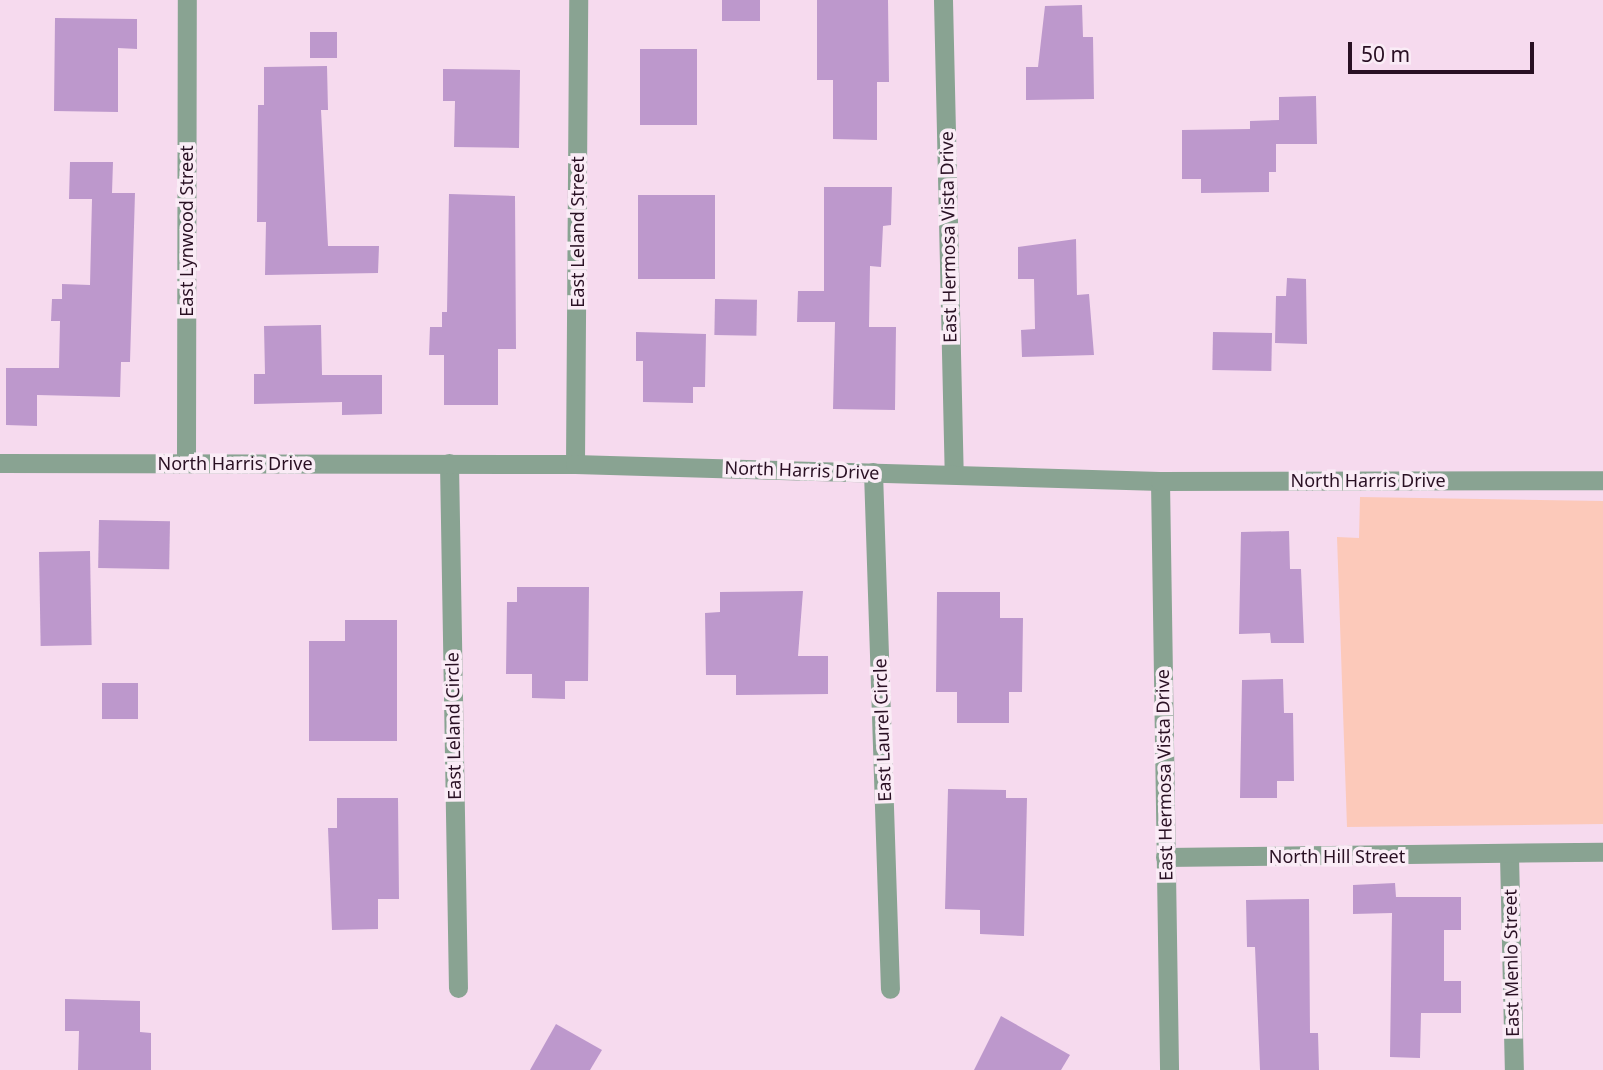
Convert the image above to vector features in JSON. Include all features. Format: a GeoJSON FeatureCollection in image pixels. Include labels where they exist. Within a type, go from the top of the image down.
{"type":"FeatureCollection","features":[{"type":"Feature","properties":{"kind":"street","name":"East Lynwood Street"},"geometry":{"type":"LineString","coordinates":[[187,0],[187,463]]}},
{"type":"Feature","properties":{"kind":"street","name":"East Leland Street"},"geometry":{"type":"LineString","coordinates":[[575,464],[578,0]]}},
{"type":"Feature","properties":{"kind":"street","name":"East Hermosa Vista Drive"},"geometry":{"type":"LineString","coordinates":[[943,0],[954,474]]}},
{"type":"Feature","properties":{"kind":"street","name":"North Harris Drive"},"geometry":{"type":"LineString","coordinates":[[0,463],[575,464],[1160,481],[1603,480]]}},
{"type":"Feature","properties":{"kind":"street","name":"East Leland Circle"},"geometry":{"type":"LineString","coordinates":[[449,463],[458,988]]}},
{"type":"Feature","properties":{"kind":"street","name":"East Laurel Circle"},"geometry":{"type":"LineString","coordinates":[[873,472],[890,989]]}},
{"type":"Feature","properties":{"kind":"street","name":"East Hermosa Vista Drive"},"geometry":{"type":"LineString","coordinates":[[1160,481],[1170,1070]]}},
{"type":"Feature","properties":{"kind":"street","name":"North Hill Street"},"geometry":{"type":"LineString","coordinates":[[1166,858],[1603,852]]}},
{"type":"Feature","properties":{"kind":"street","name":"East Menlo Street"},"geometry":{"type":"LineString","coordinates":[[1509,855],[1514,1070]]}},
{"type":"Feature","properties":{"kind":"shaded area"},"geometry":{"type":"Polygon","coordinates":[[[1360,497],[1603,501],[1603,824],[1347,827],[1337,537],[1359,538],[1360,497]]]}},
{"type":"Feature","properties":{"kind":"building"},"geometry":{"type":"Polygon","coordinates":[[[722,0],[760,0],[760,21],[722,21],[722,0]]]}},
{"type":"Feature","properties":{"kind":"building"},"geometry":{"type":"Polygon","coordinates":[[[817,0],[888,0],[889,82],[877,82],[877,140],[833,139],[833,80],[817,80],[817,0]]]}},
{"type":"Feature","properties":{"kind":"building"},"geometry":{"type":"Polygon","coordinates":[[[1082,5],[1083,37],[1093,37],[1094,99],[1026,100],[1026,67],[1038,67],[1045,6],[1082,5]]]}},
{"type":"Feature","properties":{"kind":"building"},"geometry":{"type":"Polygon","coordinates":[[[55,18],[137,19],[137,49],[118,48],[118,112],[54,111],[55,18]]]}},
{"type":"Feature","properties":{"kind":"building"},"geometry":{"type":"Polygon","coordinates":[[[310,32],[337,32],[337,58],[310,58],[310,32]]]}},
{"type":"Feature","properties":{"kind":"building"},"geometry":{"type":"Polygon","coordinates":[[[640,49],[697,49],[697,125],[640,125],[640,49]]]}},
{"type":"Feature","properties":{"kind":"building"},"geometry":{"type":"Polygon","coordinates":[[[327,66],[328,110],[321,110],[328,246],[379,246],[378,273],[265,275],[266,222],[257,222],[258,105],[264,105],[264,67],[327,66]]]}},
{"type":"Feature","properties":{"kind":"building"},"geometry":{"type":"Polygon","coordinates":[[[443,69],[520,70],[519,148],[454,147],[455,101],[443,101],[443,69]]]}},
{"type":"Feature","properties":{"kind":"building"},"geometry":{"type":"Polygon","coordinates":[[[1316,96],[1317,144],[1276,144],[1276,172],[1269,172],[1269,192],[1201,193],[1201,179],[1182,179],[1182,130],[1250,129],[1250,121],[1279,120],[1279,97],[1316,96]]]}},
{"type":"Feature","properties":{"kind":"building"},"geometry":{"type":"Polygon","coordinates":[[[70,162],[113,162],[112,193],[135,193],[130,362],[121,362],[120,397],[37,395],[37,426],[6,425],[6,368],[59,368],[60,321],[51,321],[52,299],[62,299],[62,284],[90,285],[92,199],[69,199],[70,162]]]}},
{"type":"Feature","properties":{"kind":"building"},"geometry":{"type":"Polygon","coordinates":[[[824,187],[892,187],[891,225],[883,226],[881,267],[870,266],[869,327],[896,327],[895,410],[833,409],[835,322],[797,322],[798,291],[824,291],[824,187]]]}},
{"type":"Feature","properties":{"kind":"building"},"geometry":{"type":"Polygon","coordinates":[[[449,194],[515,196],[516,349],[498,349],[498,405],[444,405],[444,355],[429,355],[430,327],[442,327],[442,312],[447,312],[449,194]]]}},
{"type":"Feature","properties":{"kind":"building"},"geometry":{"type":"Polygon","coordinates":[[[638,195],[715,195],[715,279],[638,279],[638,195]]]}},
{"type":"Feature","properties":{"kind":"building"},"geometry":{"type":"Polygon","coordinates":[[[1076,239],[1077,295],[1089,294],[1094,355],[1022,357],[1021,330],[1035,329],[1034,279],[1018,279],[1018,247],[1076,239]]]}},
{"type":"Feature","properties":{"kind":"building"},"geometry":{"type":"Polygon","coordinates":[[[1287,278],[1306,279],[1307,344],[1275,343],[1276,296],[1286,296],[1287,278]]]}},
{"type":"Feature","properties":{"kind":"building"},"geometry":{"type":"Polygon","coordinates":[[[715,299],[757,300],[756,336],[714,335],[715,299]]]}},
{"type":"Feature","properties":{"kind":"building"},"geometry":{"type":"Polygon","coordinates":[[[321,325],[322,375],[382,375],[382,414],[342,415],[342,402],[254,404],[254,374],[265,374],[264,326],[321,325]]]}},
{"type":"Feature","properties":{"kind":"building"},"geometry":{"type":"Polygon","coordinates":[[[636,332],[706,334],[705,387],[693,387],[693,403],[643,402],[643,361],[636,361],[636,332]]]}},
{"type":"Feature","properties":{"kind":"building"},"geometry":{"type":"Polygon","coordinates":[[[1213,332],[1272,333],[1271,371],[1212,370],[1213,332]]]}},
{"type":"Feature","properties":{"kind":"building"},"geometry":{"type":"Polygon","coordinates":[[[99,520],[170,521],[169,569],[98,568],[99,520]]]}},
{"type":"Feature","properties":{"kind":"building"},"geometry":{"type":"Polygon","coordinates":[[[1289,531],[1290,569],[1301,569],[1304,643],[1271,643],[1270,633],[1239,634],[1241,532],[1289,531]]]}},
{"type":"Feature","properties":{"kind":"building"},"geometry":{"type":"Polygon","coordinates":[[[90,551],[92,645],[41,646],[39,552],[90,551]]]}},
{"type":"Feature","properties":{"kind":"building"},"geometry":{"type":"Polygon","coordinates":[[[517,587],[589,587],[588,681],[565,681],[565,699],[532,698],[532,674],[506,674],[507,602],[517,602],[517,587]]]}},
{"type":"Feature","properties":{"kind":"building"},"geometry":{"type":"Polygon","coordinates":[[[803,591],[798,656],[828,656],[828,694],[736,695],[736,675],[706,675],[705,613],[720,612],[720,592],[803,591]]]}},
{"type":"Feature","properties":{"kind":"building"},"geometry":{"type":"Polygon","coordinates":[[[937,592],[1000,592],[1000,618],[1023,618],[1022,692],[1009,692],[1009,723],[957,723],[957,692],[936,692],[937,592]]]}},
{"type":"Feature","properties":{"kind":"building"},"geometry":{"type":"Polygon","coordinates":[[[345,620],[397,620],[397,741],[309,741],[309,641],[345,641],[345,620]]]}},
{"type":"Feature","properties":{"kind":"building"},"geometry":{"type":"Polygon","coordinates":[[[1283,679],[1284,713],[1293,713],[1294,781],[1277,781],[1277,798],[1240,798],[1242,680],[1283,679]]]}},
{"type":"Feature","properties":{"kind":"building"},"geometry":{"type":"Polygon","coordinates":[[[102,683],[138,683],[138,719],[102,719],[102,683]]]}},
{"type":"Feature","properties":{"kind":"building"},"geometry":{"type":"Polygon","coordinates":[[[948,789],[1006,790],[1006,798],[1027,798],[1024,936],[980,934],[980,910],[945,909],[948,789]]]}},
{"type":"Feature","properties":{"kind":"building"},"geometry":{"type":"Polygon","coordinates":[[[337,798],[398,798],[399,899],[378,899],[378,929],[332,930],[328,828],[337,828],[337,798]]]}},
{"type":"Feature","properties":{"kind":"building"},"geometry":{"type":"Polygon","coordinates":[[[1395,883],[1396,897],[1461,897],[1461,930],[1444,930],[1444,981],[1461,981],[1461,1013],[1421,1013],[1420,1058],[1390,1057],[1392,913],[1353,914],[1353,885],[1395,883]]]}},
{"type":"Feature","properties":{"kind":"building"},"geometry":{"type":"Polygon","coordinates":[[[1309,899],[1310,1033],[1318,1033],[1319,1070],[1260,1070],[1255,947],[1247,947],[1246,900],[1309,899]]]}},
{"type":"Feature","properties":{"kind":"building"},"geometry":{"type":"Polygon","coordinates":[[[65,999],[140,1001],[140,1032],[151,1033],[151,1070],[78,1070],[79,1031],[65,1031],[65,999]]]}},
{"type":"Feature","properties":{"kind":"building"},"geometry":{"type":"Polygon","coordinates":[[[1001,1016],[1070,1055],[1061,1070],[974,1070],[1001,1016]]]}},
{"type":"Feature","properties":{"kind":"building"},"geometry":{"type":"Polygon","coordinates":[[[556,1024],[602,1050],[590,1070],[530,1070],[556,1024]]]}}]}
